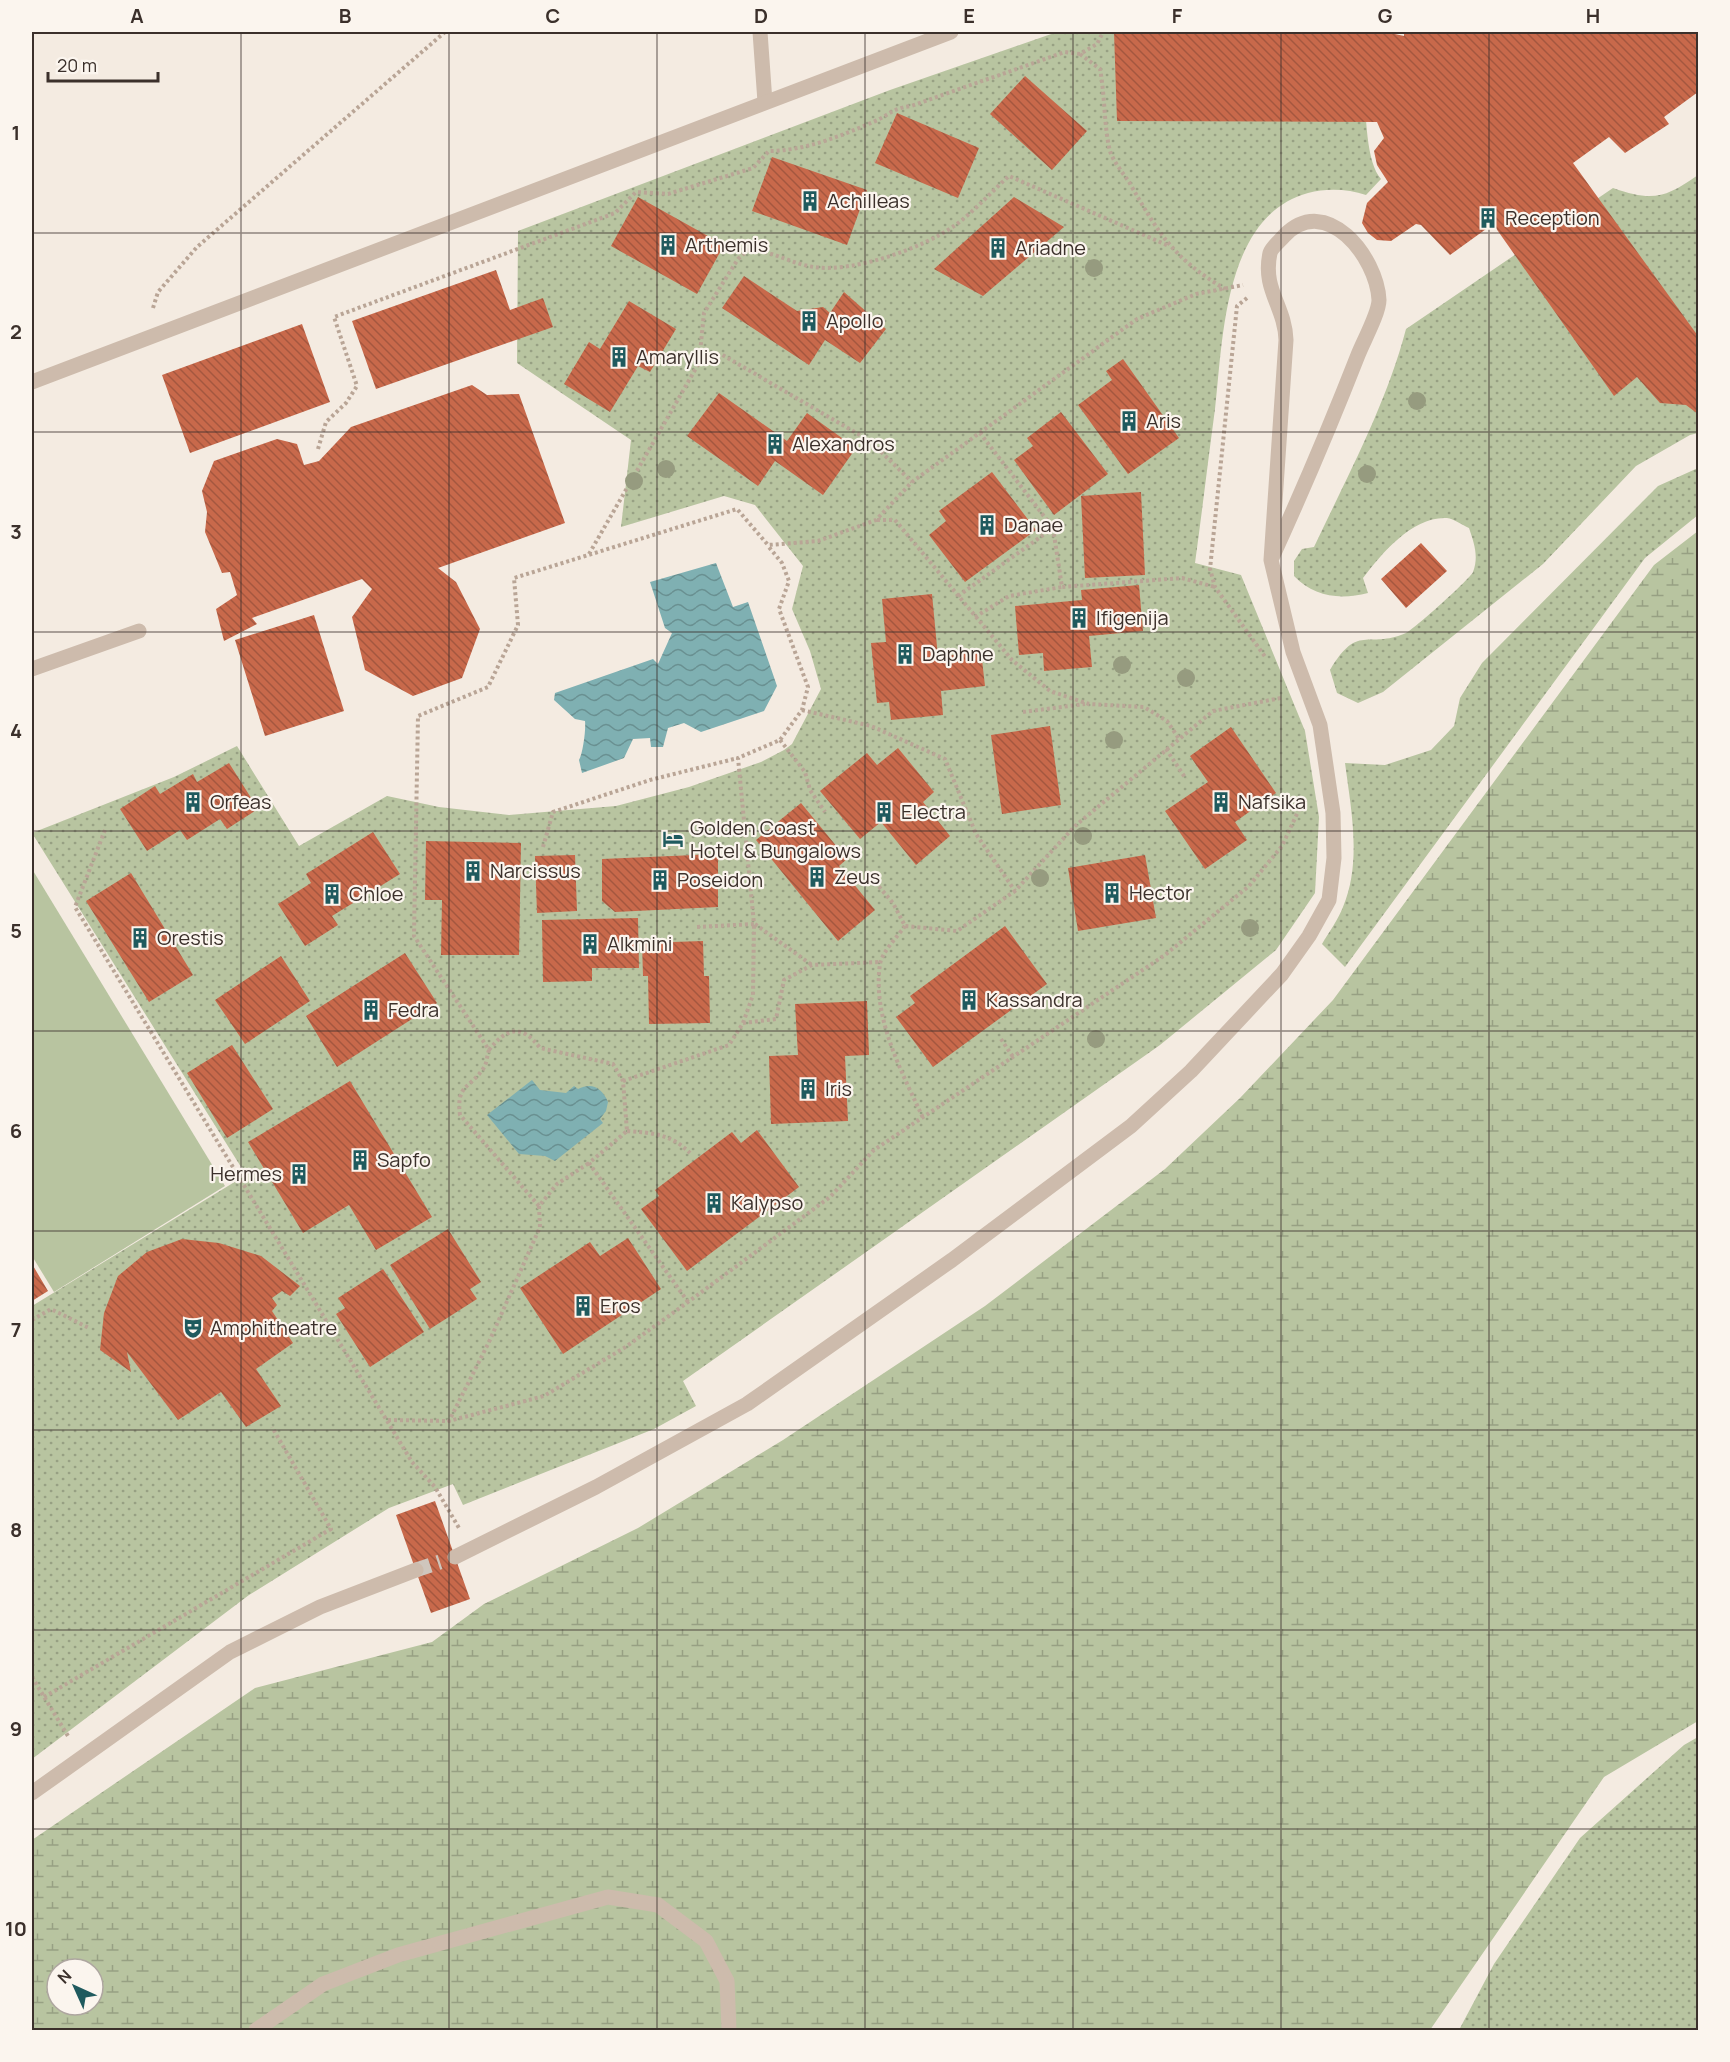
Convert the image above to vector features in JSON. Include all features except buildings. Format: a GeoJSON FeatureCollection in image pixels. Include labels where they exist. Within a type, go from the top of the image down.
{"type":"FeatureCollection","features":[{"type":"Feature","properties":{"kind":"street"},"geometry":{"type":"LineString","coordinates":[[760,32],[765,102]]}},
{"type":"Feature","properties":{"kind":"street"},"geometry":{"type":"LineString","coordinates":[[32,382],[951,32]]}},
{"type":"Feature","properties":{"kind":"street"},"geometry":{"type":"LineString","coordinates":[[455,1557],[596,1487],[747,1404],[849,1334],[1131,1126],[1191,1071],[1282,974],[1309,936],[1329,900],[1334,858],[1333,813],[1320,725],[1293,652],[1271,560],[1286,340],[1285,322],[1267,280],[1270,251],[1291,230],[1317,221],[1342,230],[1361,250],[1374,274],[1379,302],[1316,463],[1271,560]]}},
{"type":"Feature","properties":{"kind":"street"},"geometry":{"type":"LineString","coordinates":[[32,669],[139,631]]}},
{"type":"Feature","properties":{"kind":"street"},"geometry":{"type":"LineString","coordinates":[[32,1793],[230,1652],[320,1607],[416,1570]]}},
{"type":"Feature","properties":{"kind":"street"},"geometry":{"type":"LineString","coordinates":[[256,2031],[323,1984],[398,1955],[608,1897],[658,1905],[706,1941],[727,1981],[729,2031]]}},
{"type":"Feature","properties":{"kind":"path"},"geometry":{"type":"LineString","coordinates":[[145,338],[158,292],[197,247],[445,32]]}},
{"type":"Feature","properties":{"kind":"path"},"geometry":{"type":"LineString","coordinates":[[1080,54],[1097,44],[1103,32]]}},
{"type":"Feature","properties":{"kind":"path"},"geometry":{"type":"LineString","coordinates":[[318,449],[326,422],[346,403],[357,386],[334,317],[615,213],[636,192],[668,194],[753,168],[769,151],[793,151],[875,121],[894,108],[911,106],[1065,52],[1080,54],[1100,69],[1105,93],[1110,151],[1169,246],[1194,271],[1226,289]]}},
{"type":"Feature","properties":{"kind":"path"},"geometry":{"type":"LineString","coordinates":[[588,555],[699,363],[704,313],[738,259],[748,250],[764,250],[814,267],[850,266],[884,259],[953,226],[1009,176],[1169,246]]}},
{"type":"Feature","properties":{"kind":"path"},"geometry":{"type":"LineString","coordinates":[[876,520],[912,482],[1137,319],[1196,294],[1267,280]]}},
{"type":"Feature","properties":{"kind":"path"},"geometry":{"type":"LineString","coordinates":[[1267,280],[1237,306],[1210,569],[1215,587],[1271,666]]}},
{"type":"Feature","properties":{"kind":"path"},"geometry":{"type":"LineString","coordinates":[[699,363],[721,354],[870,441],[912,482]]}},
{"type":"Feature","properties":{"kind":"path"},"geometry":{"type":"LineString","coordinates":[[980,433],[1053,528],[1062,587]]}},
{"type":"Feature","properties":{"kind":"path"},"geometry":{"type":"LineString","coordinates":[[489,1050],[414,936],[418,716],[488,687],[519,625],[514,578],[737,508],[782,563],[789,581],[779,609],[808,687],[802,710],[780,740],[738,758],[651,780],[553,812],[543,847]]}},
{"type":"Feature","properties":{"kind":"path"},"geometry":{"type":"LineString","coordinates":[[768,545],[818,541],[876,520],[896,520],[1012,660],[1050,691],[1089,704]]}},
{"type":"Feature","properties":{"kind":"path"},"geometry":{"type":"LineString","coordinates":[[958,596],[1053,528]]}},
{"type":"Feature","properties":{"kind":"path"},"geometry":{"type":"LineString","coordinates":[[975,617],[1009,596],[1062,587],[1182,578],[1215,587]]}},
{"type":"Feature","properties":{"kind":"path"},"geometry":{"type":"LineString","coordinates":[[905,926],[957,931],[1015,891],[1074,826],[1213,711],[1289,696]]}},
{"type":"Feature","properties":{"kind":"path"},"geometry":{"type":"LineString","coordinates":[[1023,712],[1089,704],[1144,707],[1167,721],[1179,739]]}},
{"type":"Feature","properties":{"kind":"path"},"geometry":{"type":"LineString","coordinates":[[802,710],[871,726],[945,759],[976,834],[1015,891]]}},
{"type":"Feature","properties":{"kind":"path"},"geometry":{"type":"LineString","coordinates":[[780,740],[805,772],[810,790],[825,812]]}},
{"type":"Feature","properties":{"kind":"path"},"geometry":{"type":"LineString","coordinates":[[1166,749],[1186,779]]}},
{"type":"Feature","properties":{"kind":"path"},"geometry":{"type":"LineString","coordinates":[[623,1081],[729,1045],[743,1023],[753,995],[754,924],[738,758]]}},
{"type":"Feature","properties":{"kind":"path"},"geometry":{"type":"LineString","coordinates":[[388,1420],[449,1421],[544,1396],[624,1348],[830,1197],[874,1150],[1165,955],[1249,886],[1282,846],[1305,796]]}},
{"type":"Feature","properties":{"kind":"path"},"geometry":{"type":"LineString","coordinates":[[105,830],[75,907],[199,1115],[412,1462],[435,1488],[471,1549]]}},
{"type":"Feature","properties":{"kind":"path"},"geometry":{"type":"LineString","coordinates":[[875,882],[893,903],[905,926]]}},
{"type":"Feature","properties":{"kind":"path"},"geometry":{"type":"LineString","coordinates":[[697,927],[754,924],[812,965]]}},
{"type":"Feature","properties":{"kind":"path"},"geometry":{"type":"LineString","coordinates":[[905,926],[880,962],[881,1007],[896,1059],[923,1118]]}},
{"type":"Feature","properties":{"kind":"path"},"geometry":{"type":"LineString","coordinates":[[743,1023],[776,1019],[784,980],[812,965],[880,962]]}},
{"type":"Feature","properties":{"kind":"path"},"geometry":{"type":"LineString","coordinates":[[449,1421],[489,1342],[540,1227],[539,1206],[460,1115],[458,1098],[468,1083],[484,1068],[489,1050],[499,1037],[512,1030],[530,1035],[540,1048],[613,1064],[623,1081],[627,1131]]}},
{"type":"Feature","properties":{"kind":"path"},"geometry":{"type":"LineString","coordinates":[[1001,1039],[1012,1057]]}},
{"type":"Feature","properties":{"kind":"path"},"geometry":{"type":"LineString","coordinates":[[539,1206],[557,1184],[589,1163],[627,1131],[663,1134],[690,1153]]}},
{"type":"Feature","properties":{"kind":"path"},"geometry":{"type":"LineString","coordinates":[[589,1163],[688,1302]]}},
{"type":"Feature","properties":{"kind":"path"},"geometry":{"type":"LineString","coordinates":[[32,1320],[51,1309],[89,1328]]}},
{"type":"Feature","properties":{"kind":"path"},"geometry":{"type":"LineString","coordinates":[[44,1697],[331,1529],[272,1427]]}},
{"type":"Feature","properties":{"kind":"path"},"geometry":{"type":"LineString","coordinates":[[32,1677],[82,1757]]}},
{"type":"Feature","properties":{"kind":"green space"},"geometry":{"type":"Polygon","coordinates":[[[1057,32],[1365,32],[1367,131],[1374,167],[1381,179],[1366,195],[1345,190],[1323,190],[1308,193],[1280,206],[1259,226],[1244,253],[1233,283],[1226,316],[1195,563],[1241,575],[1305,731],[1319,817],[1315,893],[1276,950],[1160,1045],[683,1381],[696,1406],[654,1429],[463,1505],[453,1484],[389,1508],[249,1595],[32,1759],[32,1306],[246,1175],[32,833],[174,777],[237,746],[299,846],[387,796],[439,807],[509,815],[616,806],[689,787],[761,762],[792,744],[821,689],[810,651],[792,609],[803,566],[755,505],[724,496],[621,527],[631,440],[517,363],[518,231],[890,90],[1057,32]]]}},
{"type":"Feature","properties":{"kind":"green space"},"geometry":{"type":"Polygon","coordinates":[[[1698,175],[1698,433],[1690,435],[1636,466],[1543,564],[1383,692],[1358,703],[1337,693],[1330,670],[1348,646],[1364,640],[1392,638],[1411,630],[1463,584],[1475,566],[1475,550],[1469,528],[1447,518],[1422,523],[1399,538],[1363,578],[1368,593],[1347,596],[1328,595],[1310,588],[1294,576],[1294,561],[1302,549],[1314,547],[1365,440],[1388,385],[1406,329],[1613,188],[1639,195],[1658,195],[1676,189],[1698,175]]]}},
{"type":"Feature","properties":{"kind":"green space"},"geometry":{"type":"Polygon","coordinates":[[[1698,468],[1698,515],[1645,558],[1345,967],[1322,944],[1343,907],[1352,872],[1354,854],[1352,817],[1345,763],[1385,765],[1431,750],[1454,726],[1460,698],[1482,663],[1658,486],[1698,468]]]}},
{"type":"Feature","properties":{"kind":"green space"},"geometry":{"type":"Polygon","coordinates":[[[1698,531],[1698,1721],[1604,1777],[1430,2030],[32,2030],[32,1840],[255,1688],[432,1642],[484,1604],[638,1528],[783,1440],[985,1306],[1165,1169],[1240,1098],[1333,1000],[1654,565],[1698,531]]]}},
{"type":"Feature","properties":{"kind":"green space"},"geometry":{"type":"Polygon","coordinates":[[[32,869],[225,1186],[54,1292],[32,1256],[32,869]]]}},
{"type":"Feature","properties":{"kind":"green space"},"geometry":{"type":"Polygon","coordinates":[[[1698,1737],[1698,2030],[1459,2030],[1494,1964],[1580,1838],[1684,1745],[1698,1737]]]}},
{"type":"Feature","properties":{"kind":"water"},"geometry":{"type":"Polygon","coordinates":[[[716,563],[733,607],[748,602],[777,686],[764,711],[701,732],[684,723],[668,728],[663,747],[651,747],[650,738],[633,739],[624,758],[582,773],[579,760],[584,741],[585,721],[575,719],[554,700],[555,693],[653,659],[658,664],[672,633],[665,628],[650,582],[716,563]]]}},
{"type":"Feature","properties":{"kind":"water"},"geometry":{"type":"Polygon","coordinates":[[[532,1080],[540,1090],[566,1093],[574,1086],[578,1089],[592,1086],[603,1093],[608,1102],[606,1111],[600,1119],[603,1123],[555,1161],[545,1156],[519,1154],[487,1115],[532,1080]]]}},
{"type":"Feature","properties":{"kind":"tunnel"},"geometry":{"type":"LineString","coordinates":[[416,1570],[440,1562]]}},
{"type":"Feature","properties":{"kind":"place","name":"Achilleas"},"geometry":{"type":"Point","coordinates":[810,201]}},
{"type":"Feature","properties":{"kind":"place","name":"Reception"},"geometry":{"type":"Point","coordinates":[1488,218]}},
{"type":"Feature","properties":{"kind":"place","name":"Arthemis"},"geometry":{"type":"Point","coordinates":[668,245]}},
{"type":"Feature","properties":{"kind":"place","name":"Ariadne"},"geometry":{"type":"Point","coordinates":[998,248]}},
{"type":"Feature","properties":{"kind":"place","name":"Apollo"},"geometry":{"type":"Point","coordinates":[809,321]}},
{"type":"Feature","properties":{"kind":"place","name":"Amaryllis"},"geometry":{"type":"Point","coordinates":[619,357]}},
{"type":"Feature","properties":{"kind":"place","name":"Aris"},"geometry":{"type":"Point","coordinates":[1129,421]}},
{"type":"Feature","properties":{"kind":"place","name":"Alexandros"},"geometry":{"type":"Point","coordinates":[775,444]}},
{"type":"Feature","properties":{"kind":"place","name":"Danae"},"geometry":{"type":"Point","coordinates":[987,525]}},
{"type":"Feature","properties":{"kind":"place","name":"Ifigenija"},"geometry":{"type":"Point","coordinates":[1079,618]}},
{"type":"Feature","properties":{"kind":"place","name":"Daphne"},"geometry":{"type":"Point","coordinates":[905,654]}},
{"type":"Feature","properties":{"kind":"place","name":"Orfeas"},"geometry":{"type":"Point","coordinates":[193,802]}},
{"type":"Feature","properties":{"kind":"place","name":"Nafsika"},"geometry":{"type":"Point","coordinates":[1221,802]}},
{"type":"Feature","properties":{"kind":"place","name":"Electra"},"geometry":{"type":"Point","coordinates":[884,812]}},
{"type":"Feature","properties":{"kind":"place","name":"Golden Coast Hotel & Bungalows"},"geometry":{"type":"Point","coordinates":[673,839]}},
{"type":"Feature","properties":{"kind":"place","name":"Narcissus"},"geometry":{"type":"Point","coordinates":[473,871]}},
{"type":"Feature","properties":{"kind":"place","name":"Zeus"},"geometry":{"type":"Point","coordinates":[817,877]}},
{"type":"Feature","properties":{"kind":"place","name":"Poseidon"},"geometry":{"type":"Point","coordinates":[660,880]}},
{"type":"Feature","properties":{"kind":"place","name":"Hector"},"geometry":{"type":"Point","coordinates":[1112,893]}},
{"type":"Feature","properties":{"kind":"place","name":"Chloe"},"geometry":{"type":"Point","coordinates":[332,894]}},
{"type":"Feature","properties":{"kind":"place","name":"Orestis"},"geometry":{"type":"Point","coordinates":[140,938]}},
{"type":"Feature","properties":{"kind":"place","name":"Alkmini"},"geometry":{"type":"Point","coordinates":[590,944]}},
{"type":"Feature","properties":{"kind":"place","name":"Kassandra"},"geometry":{"type":"Point","coordinates":[969,1000]}},
{"type":"Feature","properties":{"kind":"place","name":"Fedra"},"geometry":{"type":"Point","coordinates":[371,1010]}},
{"type":"Feature","properties":{"kind":"place","name":"Iris"},"geometry":{"type":"Point","coordinates":[808,1089]}},
{"type":"Feature","properties":{"kind":"place","name":"Sapfo"},"geometry":{"type":"Point","coordinates":[360,1160]}},
{"type":"Feature","properties":{"kind":"place","name":"Hermes"},"geometry":{"type":"Point","coordinates":[299,1174]}},
{"type":"Feature","properties":{"kind":"place","name":"Kalypso"},"geometry":{"type":"Point","coordinates":[714,1203]}},
{"type":"Feature","properties":{"kind":"place","name":"Eros"},"geometry":{"type":"Point","coordinates":[583,1306]}},
{"type":"Feature","properties":{"kind":"place","name":"Amphitheatre"},"geometry":{"type":"Point","coordinates":[193,1328]}}]}
